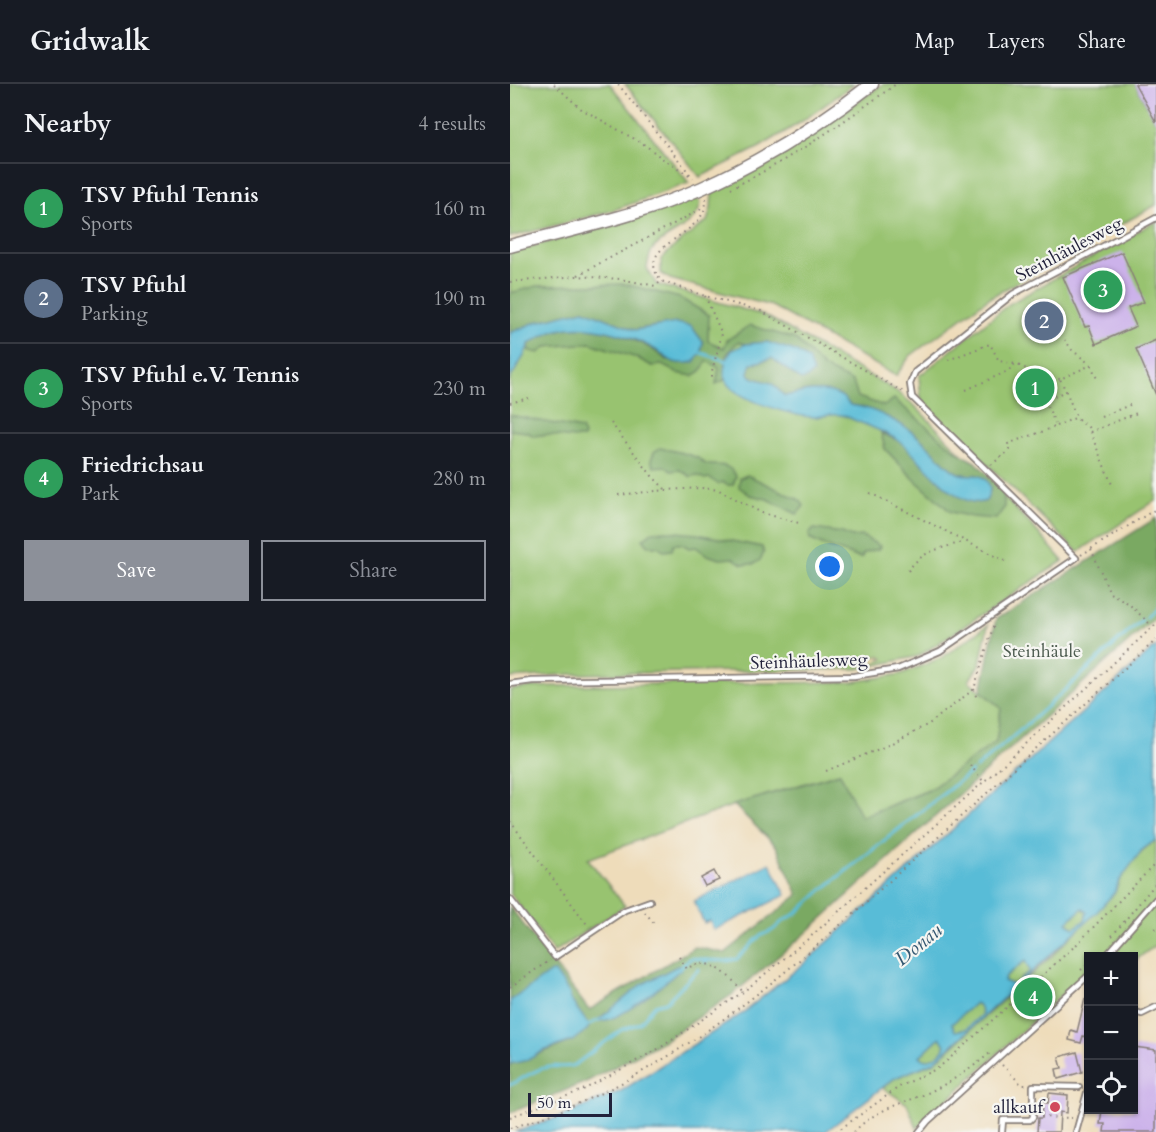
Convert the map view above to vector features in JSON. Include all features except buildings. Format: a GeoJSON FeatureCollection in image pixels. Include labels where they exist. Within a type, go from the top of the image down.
{"type":"FeatureCollection","features":[{"type":"Feature","properties":{"kind":"street"},"geometry":{"type":"LineString","coordinates":[[510,246],[612,219],[701,189],[764,157],[872,84]]}},
{"type":"Feature","properties":{"kind":"lane","name":"Steinhäulesweg"},"geometry":{"type":"LineString","coordinates":[[912,397],[910,384],[915,372],[1013,294],[1156,218]]}},
{"type":"Feature","properties":{"kind":"lane"},"geometry":{"type":"LineString","coordinates":[[912,397],[987,468],[1076,558]]}},
{"type":"Feature","properties":{"kind":"lane","name":"Steinhäulesweg"},"geometry":{"type":"LineString","coordinates":[[510,684],[531,681],[854,676],[898,669],[940,651],[1076,558]]}},
{"type":"Feature","properties":{"kind":"lane"},"geometry":{"type":"LineString","coordinates":[[510,899],[555,957],[625,910],[650,901]]}},
{"type":"Feature","properties":{"kind":"lane"},"geometry":{"type":"LineString","coordinates":[[1110,952],[1156,899]]}},
{"type":"Feature","properties":{"kind":"lane"},"geometry":{"type":"LineString","coordinates":[[919,1132],[928,1121],[1084,981]]}},
{"type":"Feature","properties":{"kind":"lane"},"geometry":{"type":"LineString","coordinates":[[1138,1013],[1142,1014],[1156,1007]]}},
{"type":"Feature","properties":{"kind":"lane"},"geometry":{"type":"LineString","coordinates":[[1002,1132],[1003,1120],[1030,1120],[1033,1117],[1033,1086],[1079,1087]]}},
{"type":"Feature","properties":{"kind":"lane"},"geometry":{"type":"LineString","coordinates":[[1076,1132],[1084,1106]]}},
{"type":"Feature","properties":{"kind":"path"},"geometry":{"type":"LineString","coordinates":[[554,84],[580,108],[614,126],[692,176],[618,84]]}},
{"type":"Feature","properties":{"kind":"path"},"geometry":{"type":"LineString","coordinates":[[707,200],[703,216],[698,222],[663,247],[655,256],[653,267],[661,281],[705,296],[762,311],[912,397]]}},
{"type":"Feature","properties":{"kind":"path"},"geometry":{"type":"LineString","coordinates":[[577,276],[705,207]]}},
{"type":"Feature","properties":{"kind":"path"},"geometry":{"type":"LineString","coordinates":[[510,282],[577,276],[620,279],[656,286],[661,281]]}},
{"type":"Feature","properties":{"kind":"path"},"geometry":{"type":"LineString","coordinates":[[705,296],[711,314],[719,323],[722,334],[712,371],[712,380]]}},
{"type":"Feature","properties":{"kind":"path"},"geometry":{"type":"LineString","coordinates":[[1065,340],[1072,350],[1091,365],[1098,381]]}},
{"type":"Feature","properties":{"kind":"path"},"geometry":{"type":"LineString","coordinates":[[948,360],[990,344],[999,361],[1015,364],[1044,376],[1060,379],[1091,365]]}},
{"type":"Feature","properties":{"kind":"path"},"geometry":{"type":"LineString","coordinates":[[966,390],[1008,371],[1015,364]]}},
{"type":"Feature","properties":{"kind":"path"},"geometry":{"type":"LineString","coordinates":[[1060,379],[1077,419],[1088,427],[1113,487]]}},
{"type":"Feature","properties":{"kind":"path"},"geometry":{"type":"LineString","coordinates":[[1056,426],[1045,400],[1066,391]]}},
{"type":"Feature","properties":{"kind":"path"},"geometry":{"type":"LineString","coordinates":[[510,403],[529,398]]}},
{"type":"Feature","properties":{"kind":"path"},"geometry":{"type":"LineString","coordinates":[[1101,417],[1132,404]]}},
{"type":"Feature","properties":{"kind":"path"},"geometry":{"type":"LineString","coordinates":[[1108,413],[1112,423]]}},
{"type":"Feature","properties":{"kind":"path"},"geometry":{"type":"LineString","coordinates":[[1090,432],[1137,413]]}},
{"type":"Feature","properties":{"kind":"path"},"geometry":{"type":"LineString","coordinates":[[987,468],[1010,450],[1008,444],[1077,419]]}},
{"type":"Feature","properties":{"kind":"path"},"geometry":{"type":"LineString","coordinates":[[611,423],[652,476],[666,490]]}},
{"type":"Feature","properties":{"kind":"path"},"geometry":{"type":"LineString","coordinates":[[618,495],[702,488],[719,490],[762,513],[799,523]]}},
{"type":"Feature","properties":{"kind":"path"},"geometry":{"type":"LineString","coordinates":[[870,493],[963,542],[1005,561]]}},
{"type":"Feature","properties":{"kind":"path"},"geometry":{"type":"LineString","coordinates":[[1076,558],[1156,509]]}},
{"type":"Feature","properties":{"kind":"path"},"geometry":{"type":"LineString","coordinates":[[908,572],[914,562],[926,552],[963,542]]}},
{"type":"Feature","properties":{"kind":"path"},"geometry":{"type":"LineString","coordinates":[[1091,549],[1110,593],[1128,603],[1153,627]]}},
{"type":"Feature","properties":{"kind":"path"},"geometry":{"type":"LineString","coordinates":[[977,700],[974,688],[997,613]]}},
{"type":"Feature","properties":{"kind":"path"},"geometry":{"type":"LineString","coordinates":[[510,1117],[583,1090],[660,1047],[743,992],[808,939],[1156,624]]}},
{"type":"Feature","properties":{"kind":"path"},"geometry":{"type":"LineString","coordinates":[[510,1128],[527,1124],[602,1093],[636,1075],[745,1004],[873,899],[1063,728],[1156,640]]}},
{"type":"Feature","properties":{"kind":"path"},"geometry":{"type":"LineString","coordinates":[[826,771],[886,746],[929,724],[974,688]]}},
{"type":"Feature","properties":{"kind":"path"},"geometry":{"type":"LineString","coordinates":[[970,765],[983,781]]}},
{"type":"Feature","properties":{"kind":"path"},"geometry":{"type":"LineString","coordinates":[[510,821],[592,932]]}},
{"type":"Feature","properties":{"kind":"path"},"geometry":{"type":"LineString","coordinates":[[836,1132],[899,1087],[938,1068],[949,1059],[1075,946],[1156,863]]}},
{"type":"Feature","properties":{"kind":"path"},"geometry":{"type":"LineString","coordinates":[[1110,938],[1156,883]]}},
{"type":"Feature","properties":{"kind":"path"},"geometry":{"type":"LineString","coordinates":[[639,905],[656,926]]}},
{"type":"Feature","properties":{"kind":"path"},"geometry":{"type":"LineString","coordinates":[[809,952],[812,956]]}},
{"type":"Feature","properties":{"kind":"path"},"geometry":{"type":"LineString","coordinates":[[510,987],[555,957]]}},
{"type":"Feature","properties":{"kind":"path"},"geometry":{"type":"LineString","coordinates":[[679,957],[687,969],[693,964],[707,965],[725,971],[743,992]]}},
{"type":"Feature","properties":{"kind":"path"},"geometry":{"type":"LineString","coordinates":[[1080,972],[1084,968]]}},
{"type":"Feature","properties":{"kind":"path"},"geometry":{"type":"LineString","coordinates":[[745,1004],[748,1008]]}},
{"type":"Feature","properties":{"kind":"path"},"geometry":{"type":"LineString","coordinates":[[854,1132],[865,1120],[893,1105],[951,1082],[996,1048]]}},
{"type":"Feature","properties":{"kind":"path"},"geometry":{"type":"LineString","coordinates":[[676,1050],[679,1054]]}},
{"type":"Feature","properties":{"kind":"path"},"geometry":{"type":"LineString","coordinates":[[997,1059],[1022,1085],[1033,1086]]}},
{"type":"Feature","properties":{"kind":"path"},"geometry":{"type":"LineString","coordinates":[[602,1093],[604,1097]]}},
{"type":"Feature","properties":{"kind":"path"},"geometry":{"type":"LineString","coordinates":[[1033,1117],[1075,1118]]}},
{"type":"Feature","properties":{"kind":"path"},"geometry":{"type":"LineString","coordinates":[[527,1124],[528,1128]]}},
{"type":"Feature","properties":{"kind":"green space"},"geometry":{"type":"Polygon","coordinates":[[[510,84],[610,84],[689,183],[611,211],[510,237],[510,84]]]}},
{"type":"Feature","properties":{"kind":"green space"},"geometry":{"type":"Polygon","coordinates":[[[625,84],[854,84],[801,122],[760,147],[700,177],[625,84]]]}},
{"type":"Feature","properties":{"kind":"green space"},"geometry":{"type":"Polygon","coordinates":[[[883,84],[1135,84],[1156,122],[1156,205],[989,298],[910,356],[896,376],[772,306],[670,279],[661,273],[661,259],[707,221],[711,208],[712,191],[767,164],[883,84]]]}},
{"type":"Feature","properties":{"kind":"green space"},"geometry":{"type":"Polygon","coordinates":[[[696,198],[701,202],[694,218],[652,250],[647,268],[656,284],[766,316],[895,390],[915,406],[1034,528],[1063,561],[919,656],[858,669],[575,674],[510,678],[510,252],[617,224],[696,198]]]}},
{"type":"Feature","properties":{"kind":"green space"},"geometry":{"type":"Polygon","coordinates":[[[1156,221],[1156,500],[1078,552],[921,400],[919,376],[1009,304],[1156,221]]]}},
{"type":"Feature","properties":{"kind":"green space"},"geometry":{"type":"Polygon","coordinates":[[[625,284],[680,298],[709,315],[708,341],[724,348],[727,340],[750,325],[795,339],[824,368],[853,382],[858,397],[884,406],[894,399],[956,451],[977,463],[1004,492],[1004,508],[996,519],[951,512],[885,449],[881,433],[908,448],[951,491],[963,498],[975,502],[986,501],[990,490],[983,477],[956,472],[910,431],[880,413],[850,405],[840,395],[807,391],[785,396],[773,385],[751,376],[749,369],[751,364],[772,358],[801,380],[767,342],[746,344],[738,342],[725,359],[725,380],[716,384],[719,368],[707,361],[701,371],[693,376],[677,373],[662,365],[652,366],[637,358],[590,343],[546,347],[539,353],[529,351],[529,344],[551,332],[585,328],[630,338],[667,360],[701,353],[703,342],[691,326],[656,326],[635,330],[584,310],[536,322],[510,333],[510,293],[537,286],[625,284]]]}},
{"type":"Feature","properties":{"kind":"green space"},"geometry":{"type":"Polygon","coordinates":[[[510,415],[581,429],[584,435],[583,438],[534,436],[527,432],[510,430],[510,415]]]}},
{"type":"Feature","properties":{"kind":"green space"},"geometry":{"type":"Polygon","coordinates":[[[660,448],[698,458],[706,464],[729,468],[736,476],[733,485],[722,482],[718,484],[709,478],[705,479],[696,475],[691,477],[680,470],[671,471],[665,466],[654,467],[651,460],[654,452],[660,448]]]}},
{"type":"Feature","properties":{"kind":"green space"},"geometry":{"type":"Polygon","coordinates":[[[747,475],[800,500],[804,506],[797,514],[767,499],[750,495],[739,487],[740,478],[747,475]]]}},
{"type":"Feature","properties":{"kind":"green space","name":"Steinhäule"},"geometry":{"type":"Polygon","coordinates":[[[1156,518],[1156,617],[804,935],[733,994],[665,1040],[586,1082],[510,1113],[510,1064],[572,1041],[528,989],[510,1001],[510,907],[589,1010],[695,947],[725,953],[798,895],[776,846],[734,805],[840,773],[861,817],[929,790],[996,742],[1001,708],[981,691],[996,619],[1156,518]],[[681,968],[597,1021],[647,996],[681,968]]]}},
{"type":"Feature","properties":{"kind":"green space"},"geometry":{"type":"Polygon","coordinates":[[[814,529],[842,533],[852,537],[862,536],[880,546],[879,549],[864,553],[859,558],[810,539],[809,534],[814,529]]]}},
{"type":"Feature","properties":{"kind":"green space"},"geometry":{"type":"Polygon","coordinates":[[[652,532],[697,534],[762,547],[764,553],[754,564],[742,564],[733,558],[720,559],[707,555],[696,547],[689,548],[682,544],[674,544],[672,550],[664,551],[658,546],[648,546],[643,539],[652,532]]]}},
{"type":"Feature","properties":{"kind":"green space"},"geometry":{"type":"Polygon","coordinates":[[[988,625],[980,663],[969,681],[1001,708],[996,743],[929,790],[860,817],[839,773],[734,805],[588,859],[625,906],[554,952],[510,893],[510,690],[585,685],[853,682],[901,674],[941,658],[988,625]]]}},
{"type":"Feature","properties":{"kind":"green space"},"geometry":{"type":"Polygon","coordinates":[[[1156,840],[1156,945],[1138,958],[1138,952],[1084,952],[1084,974],[917,1128],[907,1104],[883,1088],[895,1078],[935,1062],[1052,956],[1115,892],[1123,873],[1140,853],[1156,840]]]}},
{"type":"Feature","properties":{"kind":"green space"},"geometry":{"type":"Polygon","coordinates":[[[1082,908],[1087,912],[1085,920],[1074,929],[1067,922],[1082,908]]]}},
{"type":"Feature","properties":{"kind":"green space"},"geometry":{"type":"Polygon","coordinates":[[[1026,960],[1030,971],[1014,985],[1004,981],[1006,976],[1026,960]]]}},
{"type":"Feature","properties":{"kind":"green space"},"geometry":{"type":"Polygon","coordinates":[[[975,1003],[979,1005],[982,1014],[966,1030],[955,1032],[951,1024],[975,1003]]]}},
{"type":"Feature","properties":{"kind":"green space"},"geometry":{"type":"Polygon","coordinates":[[[941,1036],[945,1045],[940,1053],[925,1060],[920,1056],[941,1036]]]}},
{"type":"Feature","properties":{"kind":"sand"},"geometry":{"type":"Polygon","coordinates":[[[879,656],[884,659],[868,665],[855,663],[856,661],[879,656]]]}},
{"type":"Feature","properties":{"kind":"water"},"geometry":{"type":"Polygon","coordinates":[[[584,310],[635,330],[676,323],[691,326],[703,342],[701,353],[694,362],[677,363],[656,350],[622,335],[595,329],[569,328],[551,332],[529,344],[510,379],[510,333],[536,322],[584,310]]]}},
{"type":"Feature","properties":{"kind":"water"},"geometry":{"type":"Polygon","coordinates":[[[767,342],[795,351],[808,359],[813,373],[801,380],[772,358],[751,364],[749,373],[751,376],[771,383],[785,396],[826,391],[842,397],[850,405],[869,409],[890,418],[919,437],[956,472],[983,477],[990,490],[986,501],[975,502],[963,499],[951,491],[899,441],[879,430],[841,415],[813,417],[779,410],[740,394],[726,381],[724,373],[726,361],[732,350],[746,344],[767,342]]]}},
{"type":"Feature","properties":{"kind":"water","name":"Donau"},"geometry":{"type":"Polygon","coordinates":[[[1156,646],[1156,840],[1142,850],[1119,881],[1115,892],[1097,912],[934,1062],[895,1078],[825,1132],[515,1132],[565,1115],[621,1091],[740,1015],[802,965],[1156,646]],[[1083,908],[1067,922],[1074,928],[1085,920],[1087,912],[1083,908]],[[1025,961],[1006,976],[1004,981],[1014,985],[1030,971],[1025,961]],[[975,1003],[952,1024],[955,1031],[966,1029],[982,1014],[979,1005],[975,1003]],[[940,1037],[920,1056],[925,1060],[939,1053],[945,1045],[940,1037]]]}},
{"type":"Feature","properties":{"kind":"water"},"geometry":{"type":"Polygon","coordinates":[[[770,863],[786,895],[714,930],[710,921],[704,923],[694,901],[770,863]]]}},
{"type":"Feature","properties":{"kind":"water"},"geometry":{"type":"Polygon","coordinates":[[[679,965],[681,969],[653,993],[617,1016],[597,1021],[641,985],[679,965]]]}},
{"type":"Feature","properties":{"kind":"water"},"geometry":{"type":"Polygon","coordinates":[[[551,972],[555,972],[570,994],[570,999],[589,1025],[588,1029],[572,1041],[543,1051],[528,1060],[510,1064],[510,1001],[551,972]]]}},
{"type":"Feature","properties":{"kind":"waterway"},"geometry":{"type":"LineString","coordinates":[[701,353],[727,361]]}},
{"type":"Feature","properties":{"kind":"waterway"},"geometry":{"type":"LineString","coordinates":[[1155,608],[1156,591]]}},
{"type":"Feature","properties":{"kind":"waterway"},"geometry":{"type":"LineString","coordinates":[[1146,617],[1155,608]]}},
{"type":"Feature","properties":{"kind":"waterway"},"geometry":{"type":"LineString","coordinates":[[976,768],[1142,620]]}},
{"type":"Feature","properties":{"kind":"waterway"},"geometry":{"type":"LineString","coordinates":[[705,962],[737,959],[760,936],[797,913],[822,890],[972,771]]}},
{"type":"Feature","properties":{"kind":"waterway"},"geometry":{"type":"LineString","coordinates":[[678,969],[691,958],[708,960]]}},
{"type":"Feature","properties":{"kind":"waterway"},"geometry":{"type":"LineString","coordinates":[[510,1085],[540,1069],[569,1067],[576,1064],[621,1030],[640,1023],[655,1005],[666,1002],[699,969]]}},
{"type":"Feature","properties":{"kind":"waterway"},"geometry":{"type":"LineString","coordinates":[[586,1026],[599,1020]]}},
{"type":"Feature","properties":{"kind":"place","name":"TSV Pfuhl e.V. Tennis"},"geometry":{"type":"Point","coordinates":[1103,290]}},
{"type":"Feature","properties":{"kind":"place","name":"TSV Pfuhl"},"geometry":{"type":"Point","coordinates":[1044,321]}},
{"type":"Feature","properties":{"kind":"place","name":"TSV Pfuhl Tennis"},"geometry":{"type":"Point","coordinates":[1035,388]}},
{"type":"Feature","properties":{"kind":"place","name":"Friedrichsau"},"geometry":{"type":"Point","coordinates":[1033,997]}},
{"type":"Feature","properties":{"kind":"place","name":"allkauf"},"geometry":{"type":"Point","coordinates":[1055,1107]}}]}
